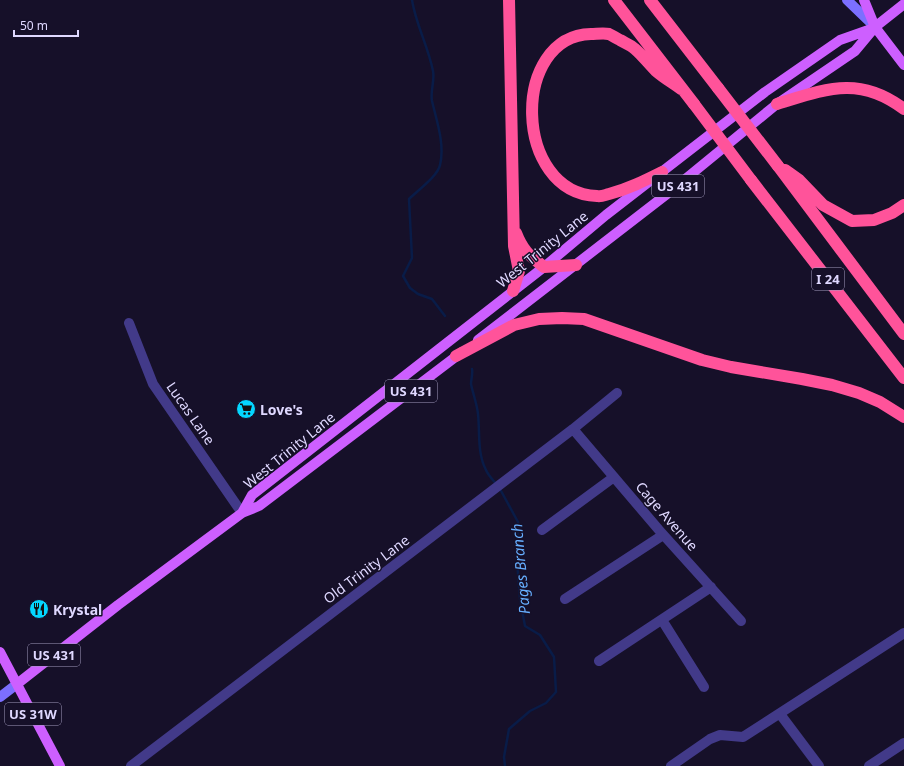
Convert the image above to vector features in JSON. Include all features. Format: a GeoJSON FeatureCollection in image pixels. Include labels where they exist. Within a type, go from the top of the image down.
{"type":"FeatureCollection","features":[{"type":"Feature","properties":{"kind":"highway"},"geometry":{"type":"LineString","coordinates":[[510,0],[514,246],[519,271],[512,291]]}},
{"type":"Feature","properties":{"kind":"highway","name":"I 24"},"geometry":{"type":"LineString","coordinates":[[614,0],[904,378]]}},
{"type":"Feature","properties":{"kind":"highway","name":"I 24"},"geometry":{"type":"LineString","coordinates":[[650,0],[778,166],[904,334]]}},
{"type":"Feature","properties":{"kind":"highway"},"geometry":{"type":"LineString","coordinates":[[662,172],[626,189],[598,197],[582,194],[565,186],[542,160],[536,142],[532,118],[535,89],[542,67],[551,52],[565,41],[582,35],[609,34],[634,48],[656,71],[681,89]]}},
{"type":"Feature","properties":{"kind":"highway"},"geometry":{"type":"LineString","coordinates":[[777,104],[822,90],[852,87],[869,91],[889,99],[904,109]]}},
{"type":"Feature","properties":{"kind":"highway"},"geometry":{"type":"LineString","coordinates":[[778,166],[799,180],[823,205],[852,221],[874,220],[892,213],[904,205]]}},
{"type":"Feature","properties":{"kind":"highway"},"geometry":{"type":"LineString","coordinates":[[514,228],[526,253],[544,267],[576,265]]}},
{"type":"Feature","properties":{"kind":"highway"},"geometry":{"type":"LineString","coordinates":[[456,356],[514,325],[539,319],[584,319],[702,360],[731,367],[817,382],[859,393],[880,402],[904,417]]}},
{"type":"Feature","properties":{"kind":"main road"},"geometry":{"type":"LineString","coordinates":[[864,0],[875,27],[904,65]]}},
{"type":"Feature","properties":{"kind":"main road","name":"West Trinity Lane"},"geometry":{"type":"LineString","coordinates":[[17,684],[118,605],[242,513],[259,506],[576,265],[667,194],[777,104],[855,51],[875,27],[904,4]]}},
{"type":"Feature","properties":{"kind":"main road","name":"West Trinity Lane"},"geometry":{"type":"LineString","coordinates":[[242,513],[252,494],[544,267],[606,215],[765,92],[840,40],[875,27]]}},
{"type":"Feature","properties":{"kind":"main road","name":"US 31W"},"geometry":{"type":"LineString","coordinates":[[0,652],[60,766]]}},
{"type":"Feature","properties":{"kind":"street"},"geometry":{"type":"LineString","coordinates":[[847,0],[875,27]]}},
{"type":"Feature","properties":{"kind":"street","name":"Lucas Lane"},"geometry":{"type":"LineString","coordinates":[[129,323],[153,384],[242,513]]}},
{"type":"Feature","properties":{"kind":"street","name":"Old Trinity Lane"},"geometry":{"type":"LineString","coordinates":[[131,766],[573,429],[617,393]]}},
{"type":"Feature","properties":{"kind":"street","name":"Cage Avenue"},"geometry":{"type":"LineString","coordinates":[[573,429],[663,535],[741,621]]}},
{"type":"Feature","properties":{"kind":"street"},"geometry":{"type":"LineString","coordinates":[[542,530],[614,477]]}},
{"type":"Feature","properties":{"kind":"street"},"geometry":{"type":"LineString","coordinates":[[565,598],[663,535]]}},
{"type":"Feature","properties":{"kind":"street"},"geometry":{"type":"LineString","coordinates":[[599,661],[711,587]]}},
{"type":"Feature","properties":{"kind":"street"},"geometry":{"type":"LineString","coordinates":[[662,620],[704,687]]}},
{"type":"Feature","properties":{"kind":"street"},"geometry":{"type":"LineString","coordinates":[[677,765],[710,739],[720,736],[743,737],[904,633]]}},
{"type":"Feature","properties":{"kind":"street"},"geometry":{"type":"LineString","coordinates":[[0,697],[17,684]]}},
{"type":"Feature","properties":{"kind":"street"},"geometry":{"type":"LineString","coordinates":[[780,714],[818,766]]}},
{"type":"Feature","properties":{"kind":"street"},"geometry":{"type":"LineString","coordinates":[[869,766],[904,743]]}},
{"type":"Feature","properties":{"kind":"waterway","name":"Pages Branch"},"geometry":{"type":"LineString","coordinates":[[412,0],[416,18],[433,71],[432,101],[440,133],[442,150],[440,165],[435,174],[409,199],[412,258],[403,276],[410,288],[418,294],[432,299],[445,316]]}},
{"type":"Feature","properties":{"kind":"waterway","name":"Pages Branch"},"geometry":{"type":"LineString","coordinates":[[472,369],[471,384],[479,421],[481,457],[489,476],[497,485]]}},
{"type":"Feature","properties":{"kind":"waterway","name":"Pages Branch"},"geometry":{"type":"LineString","coordinates":[[500,489],[518,522],[517,560],[520,599],[525,626],[540,635],[554,657],[556,692],[546,703],[530,711],[509,729],[504,757],[505,766]]}},
{"type":"Feature","properties":{"kind":"place","name":"Love's"},"geometry":{"type":"Point","coordinates":[246,409]}},
{"type":"Feature","properties":{"kind":"place","name":"Krystal"},"geometry":{"type":"Point","coordinates":[39,609]}}]}
